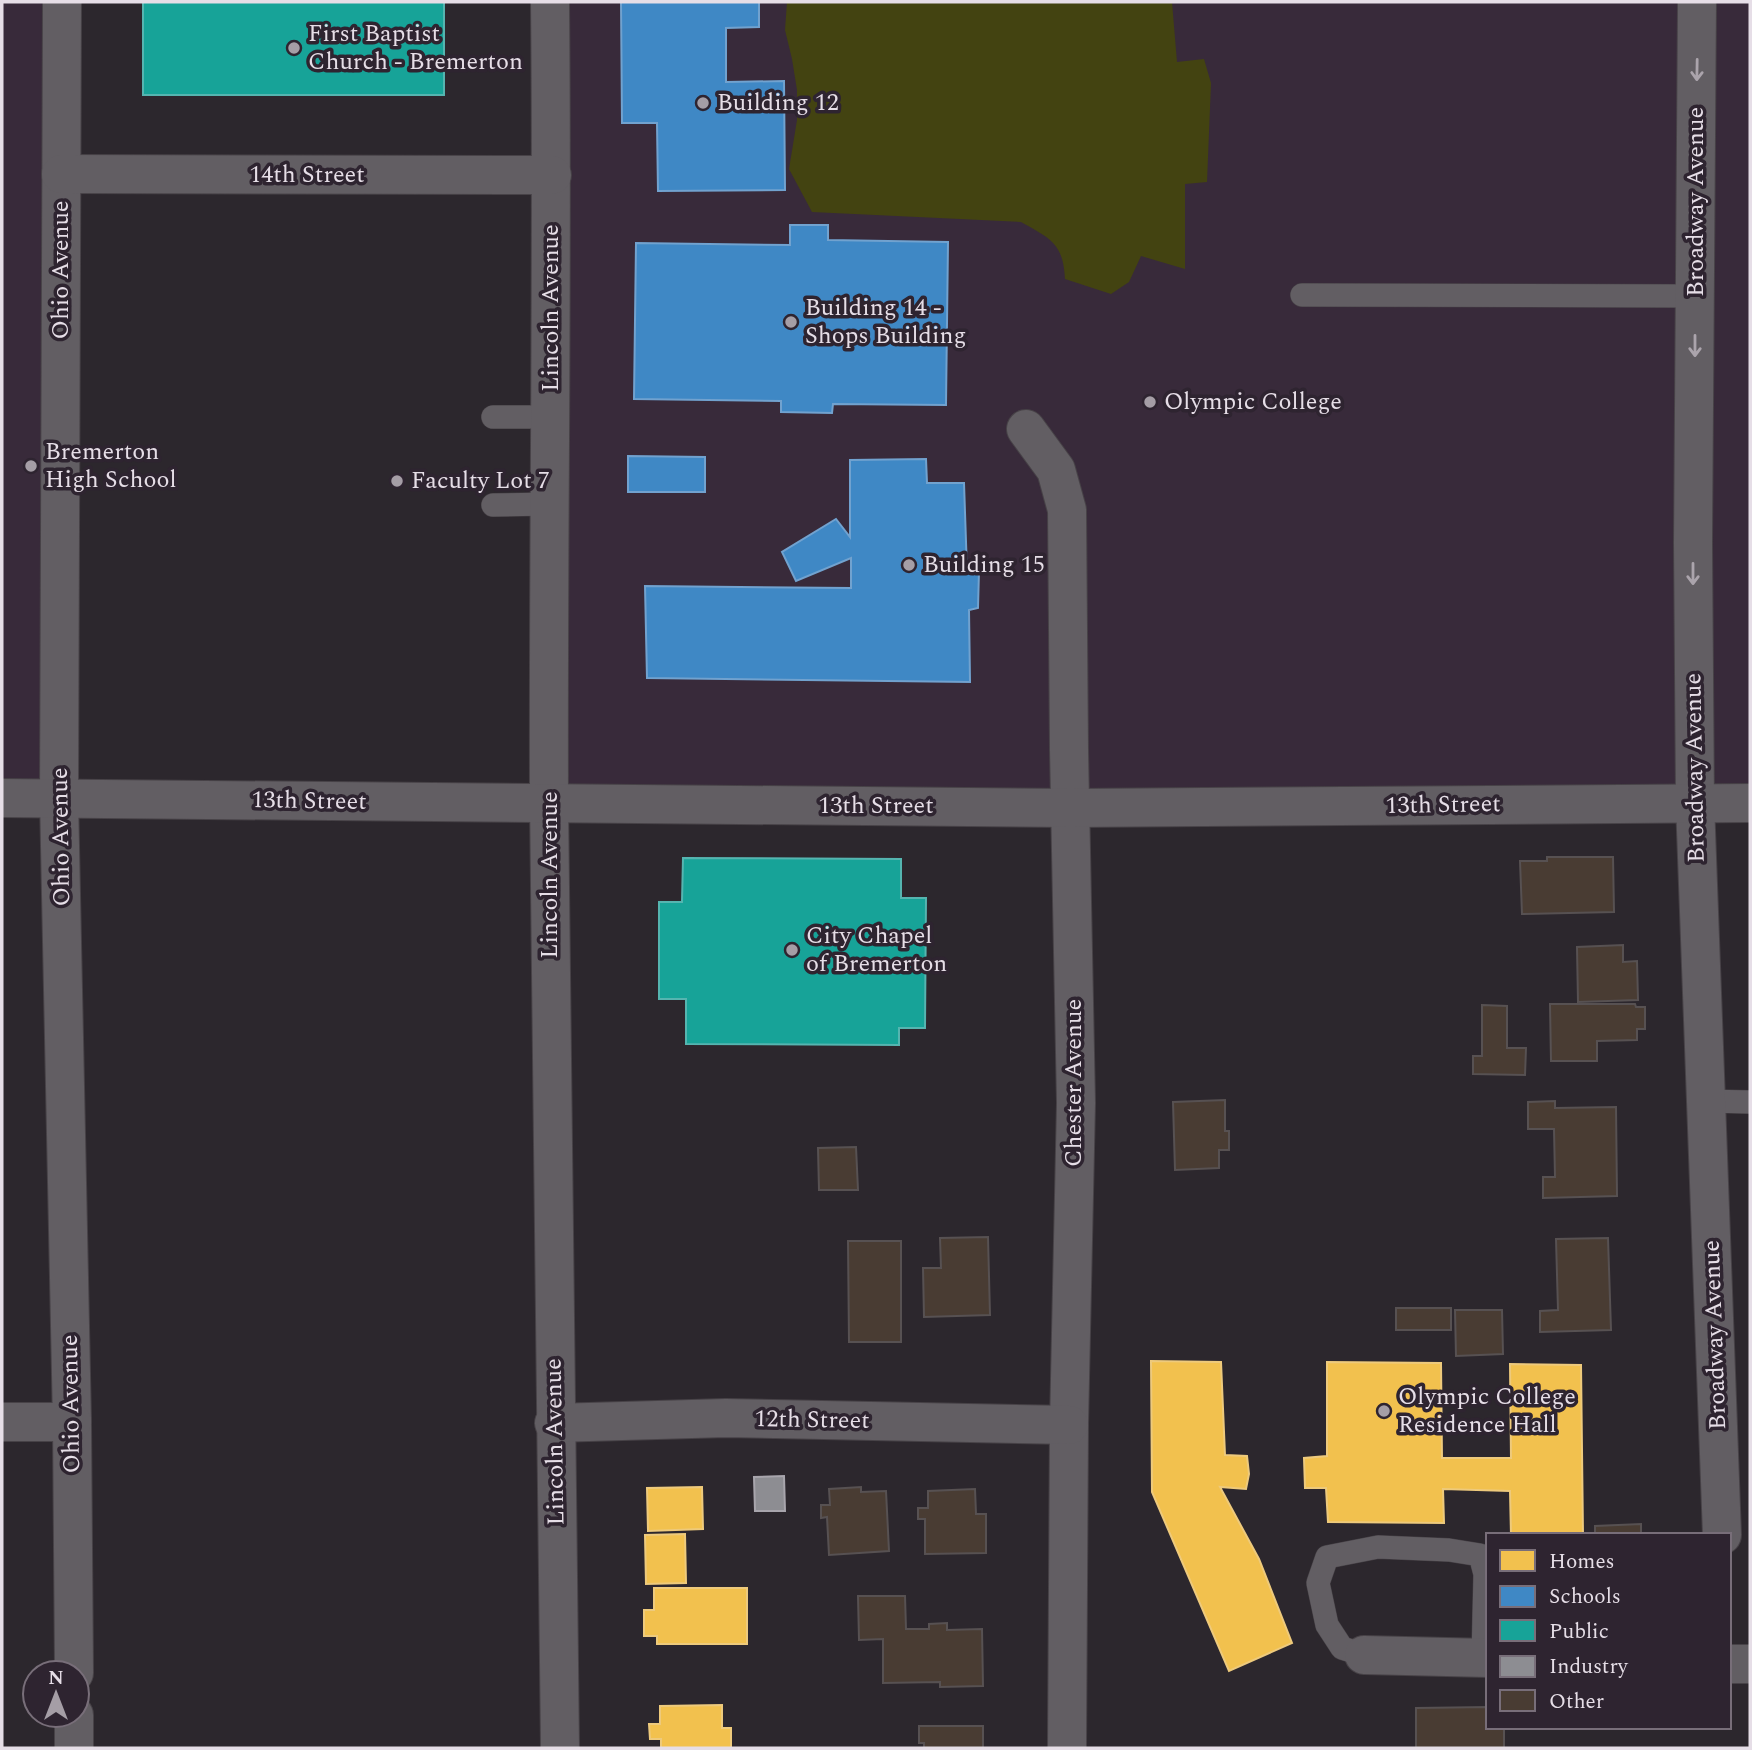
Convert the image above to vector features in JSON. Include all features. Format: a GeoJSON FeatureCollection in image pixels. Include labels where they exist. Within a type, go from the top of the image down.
{"type":"FeatureCollection","features":[{"type":"Feature","properties":{"kind":"street","name":"Ohio Avenue"},"geometry":{"type":"LineString","coordinates":[[62,2],[59,798],[72,1422],[74,1659]]}},
{"type":"Feature","properties":{"kind":"street","name":"Lincoln Avenue"},"geometry":{"type":"LineString","coordinates":[[550,2],[550,803],[559,1748]]}},
{"type":"Feature","properties":{"kind":"street","name":"Broadway Avenue"},"geometry":{"type":"LineString","coordinates":[[1697,2],[1695,803],[1722,1533]]}},
{"type":"Feature","properties":{"kind":"street","name":"14th Street"},"geometry":{"type":"LineString","coordinates":[[61,174],[552,175]]}},
{"type":"Feature","properties":{"kind":"street","name":"Chester Avenue"},"geometry":{"type":"LineString","coordinates":[[1026,429],[1056,470],[1067,510],[1076,1103],[1069,1425],[1067,1748]]}},
{"type":"Feature","properties":{"kind":"street","name":"13th Street"},"geometry":{"type":"LineString","coordinates":[[2,798],[1070,808],[1750,803]]}},
{"type":"Feature","properties":{"kind":"street","name":"12th Street"},"geometry":{"type":"LineString","coordinates":[[554,1423],[726,1418],[1069,1425]]}},
{"type":"Feature","properties":{"kind":"street"},"geometry":{"type":"LineString","coordinates":[[2,1422],[72,1422]]}},
{"type":"Feature","properties":{"kind":"street"},"geometry":{"type":"LineString","coordinates":[[1364,1655],[1485,1658]]}},
{"type":"Feature","properties":{"kind":"street"},"geometry":{"type":"LineString","coordinates":[[1731,1664],[1750,1664]]}},
{"type":"Feature","properties":{"kind":"street"},"geometry":{"type":"LineString","coordinates":[[74,1729],[74,1748]]}},
{"type":"Feature","properties":{"kind":"lane"},"geometry":{"type":"LineString","coordinates":[[1302,295],[1695,296]]}},
{"type":"Feature","properties":{"kind":"lane"},"geometry":{"type":"LineString","coordinates":[[493,417],[551,417]]}},
{"type":"Feature","properties":{"kind":"lane"},"geometry":{"type":"LineString","coordinates":[[493,505],[550,504]]}},
{"type":"Feature","properties":{"kind":"lane"},"geometry":{"type":"LineString","coordinates":[[1706,1101],[1750,1102]]}},
{"type":"Feature","properties":{"kind":"lane"},"geometry":{"type":"LineString","coordinates":[[1364,1655],[1342,1648],[1327,1625],[1318,1583],[1327,1557],[1378,1547],[1449,1550],[1480,1555],[1485,1574],[1485,1658]]}},
{"type":"Feature","properties":{"kind":"shaded area","name":"Bremerton High School"},"geometry":{"type":"Polygon","coordinates":[[[2,2],[62,2],[59,798],[2,798],[2,2]]]}},
{"type":"Feature","properties":{"kind":"shaded area","name":"Olympic College"},"geometry":{"type":"Polygon","coordinates":[[[549,2],[1750,2],[1750,809],[549,803],[549,2]]]}},
{"type":"Feature","properties":{"kind":"shaded area"},"geometry":{"type":"Polygon","coordinates":[[[787,2],[1172,2],[1177,62],[1204,59],[1211,83],[1207,182],[1185,184],[1185,269],[1141,256],[1129,282],[1111,294],[1065,279],[1062,257],[1054,243],[1021,222],[812,212],[789,169],[797,120],[797,90],[785,30],[787,2]]]}},
{"type":"Feature","properties":{"kind":"building: Homes"},"geometry":{"type":"Polygon","coordinates":[[[1151,1361],[1221,1362],[1225,1455],[1247,1456],[1249,1474],[1246,1489],[1220,1487],[1259,1559],[1292,1643],[1229,1671],[1152,1492],[1151,1361]]]}},
{"type":"Feature","properties":{"kind":"building: Homes","name":"Olympic College Residence Hall"},"geometry":{"type":"Polygon","coordinates":[[[1327,1362],[1441,1363],[1442,1458],[1511,1458],[1510,1364],[1581,1365],[1583,1533],[1511,1533],[1510,1491],[1443,1489],[1444,1523],[1328,1522],[1326,1488],[1305,1488],[1304,1458],[1327,1456],[1327,1362]]]}},
{"type":"Feature","properties":{"kind":"building: Homes"},"geometry":{"type":"Polygon","coordinates":[[[702,1487],[703,1529],[648,1531],[647,1488],[702,1487]]]}},
{"type":"Feature","properties":{"kind":"building: Homes"},"geometry":{"type":"Polygon","coordinates":[[[685,1534],[686,1583],[646,1584],[645,1535],[685,1534]]]}},
{"type":"Feature","properties":{"kind":"building: Homes"},"geometry":{"type":"Polygon","coordinates":[[[654,1588],[747,1588],[747,1644],[657,1644],[657,1636],[644,1636],[644,1610],[654,1610],[654,1588]]]}},
{"type":"Feature","properties":{"kind":"building: Homes"},"geometry":{"type":"Polygon","coordinates":[[[722,1705],[722,1728],[731,1728],[731,1748],[661,1748],[661,1739],[650,1739],[649,1724],[660,1724],[660,1706],[722,1705]]]}},
{"type":"Feature","properties":{"kind":"building: Schools","name":"Building 12"},"geometry":{"type":"Polygon","coordinates":[[[621,2],[759,2],[759,27],[726,28],[726,82],[784,81],[785,190],[658,191],[657,123],[622,123],[621,2]]]}},
{"type":"Feature","properties":{"kind":"building: Schools","name":"Building 14 - Shops Building"},"geometry":{"type":"Polygon","coordinates":[[[790,225],[828,225],[828,240],[948,242],[946,405],[833,404],[832,413],[781,412],[781,401],[634,399],[636,243],[790,245],[790,225]]]}},
{"type":"Feature","properties":{"kind":"building: Schools"},"geometry":{"type":"Polygon","coordinates":[[[628,456],[705,457],[705,492],[628,492],[628,456]]]}},
{"type":"Feature","properties":{"kind":"building: Schools","name":"Building 15"},"geometry":{"type":"Polygon","coordinates":[[[926,459],[927,483],[964,483],[967,571],[979,571],[978,608],[969,610],[970,682],[647,678],[645,586],[851,588],[851,558],[796,581],[782,552],[836,519],[850,537],[850,460],[926,459]]]}},
{"type":"Feature","properties":{"kind":"building: Public","name":"First Baptist Church - Bremerton"},"geometry":{"type":"Polygon","coordinates":[[[143,2],[444,2],[444,95],[143,95],[143,2]]]}},
{"type":"Feature","properties":{"kind":"building: Public","name":"City Chapel of Bremerton"},"geometry":{"type":"Polygon","coordinates":[[[683,858],[901,859],[901,898],[926,898],[925,1028],[899,1028],[899,1045],[686,1044],[686,999],[659,999],[659,902],[682,902],[683,858]]]}},
{"type":"Feature","properties":{"kind":"building: Industry"},"geometry":{"type":"Polygon","coordinates":[[[784,1476],[785,1511],[755,1511],[754,1477],[784,1476]]]}},
{"type":"Feature","properties":{"kind":"building: Other"},"geometry":{"type":"Polygon","coordinates":[[[1547,857],[1613,857],[1614,912],[1522,914],[1520,861],[1547,861],[1547,857]]]}},
{"type":"Feature","properties":{"kind":"building: Other"},"geometry":{"type":"Polygon","coordinates":[[[1623,945],[1623,962],[1637,961],[1638,1000],[1578,1002],[1577,947],[1623,945]]]}},
{"type":"Feature","properties":{"kind":"building: Other"},"geometry":{"type":"Polygon","coordinates":[[[1550,1004],[1635,1004],[1636,1007],[1645,1007],[1645,1029],[1637,1029],[1637,1040],[1597,1041],[1597,1061],[1551,1061],[1550,1004]]]}},
{"type":"Feature","properties":{"kind":"building: Other"},"geometry":{"type":"Polygon","coordinates":[[[1482,1005],[1507,1006],[1507,1048],[1526,1048],[1525,1075],[1473,1074],[1473,1056],[1482,1056],[1482,1005]]]}},
{"type":"Feature","properties":{"kind":"building: Other"},"geometry":{"type":"Polygon","coordinates":[[[1225,1100],[1225,1131],[1229,1131],[1229,1150],[1219,1150],[1219,1168],[1175,1170],[1173,1102],[1225,1100]]]}},
{"type":"Feature","properties":{"kind":"building: Other"},"geometry":{"type":"Polygon","coordinates":[[[1555,1101],[1555,1108],[1616,1107],[1617,1196],[1543,1198],[1543,1177],[1555,1177],[1554,1129],[1528,1129],[1528,1102],[1555,1101]]]}},
{"type":"Feature","properties":{"kind":"building: Other"},"geometry":{"type":"Polygon","coordinates":[[[856,1147],[858,1190],[819,1190],[818,1148],[856,1147]]]}},
{"type":"Feature","properties":{"kind":"building: Other"},"geometry":{"type":"Polygon","coordinates":[[[988,1237],[990,1315],[924,1317],[923,1268],[941,1268],[940,1238],[988,1237]]]}},
{"type":"Feature","properties":{"kind":"building: Other"},"geometry":{"type":"Polygon","coordinates":[[[1608,1238],[1611,1330],[1540,1332],[1540,1311],[1558,1310],[1556,1239],[1608,1238]]]}},
{"type":"Feature","properties":{"kind":"building: Other"},"geometry":{"type":"Polygon","coordinates":[[[848,1241],[901,1241],[901,1342],[849,1342],[848,1241]]]}},
{"type":"Feature","properties":{"kind":"building: Other"},"geometry":{"type":"Polygon","coordinates":[[[1396,1308],[1451,1308],[1451,1330],[1396,1330],[1396,1308]]]}},
{"type":"Feature","properties":{"kind":"building: Other"},"geometry":{"type":"Polygon","coordinates":[[[1455,1310],[1502,1310],[1503,1354],[1456,1356],[1455,1310]]]}},
{"type":"Feature","properties":{"kind":"building: Other"},"geometry":{"type":"Polygon","coordinates":[[[861,1487],[861,1492],[886,1491],[889,1551],[829,1555],[827,1517],[821,1518],[821,1505],[830,1505],[829,1489],[861,1487]]]}},
{"type":"Feature","properties":{"kind":"building: Other"},"geometry":{"type":"Polygon","coordinates":[[[975,1489],[976,1514],[986,1514],[986,1553],[925,1554],[925,1519],[918,1519],[918,1508],[928,1508],[928,1491],[975,1489]]]}},
{"type":"Feature","properties":{"kind":"building: Other"},"geometry":{"type":"Polygon","coordinates":[[[1641,1524],[1641,1533],[1595,1533],[1595,1526],[1641,1524]]]}},
{"type":"Feature","properties":{"kind":"building: Other"},"geometry":{"type":"Polygon","coordinates":[[[858,1596],[905,1596],[906,1629],[929,1629],[929,1624],[947,1623],[947,1630],[982,1629],[983,1686],[940,1687],[940,1682],[883,1683],[883,1639],[859,1640],[858,1596]]]}},
{"type":"Feature","properties":{"kind":"building: Other"},"geometry":{"type":"Polygon","coordinates":[[[1486,1707],[1486,1729],[1504,1729],[1504,1748],[1416,1748],[1416,1708],[1486,1707]]]}},
{"type":"Feature","properties":{"kind":"building: Other"},"geometry":{"type":"Polygon","coordinates":[[[919,1726],[983,1726],[983,1748],[924,1748],[924,1743],[919,1743],[919,1726]]]}},
{"type":"Feature","properties":{"kind":"place","name":"First Baptist Church - Bremerton"},"geometry":{"type":"Point","coordinates":[294,48]}},
{"type":"Feature","properties":{"kind":"place","name":"Building 12"},"geometry":{"type":"Point","coordinates":[703,103]}},
{"type":"Feature","properties":{"kind":"place","name":"Building 14 - Shops Building"},"geometry":{"type":"Point","coordinates":[791,322]}},
{"type":"Feature","properties":{"kind":"place","name":"Olympic College"},"geometry":{"type":"Point","coordinates":[1150,402]}},
{"type":"Feature","properties":{"kind":"place","name":"Bremerton High School"},"geometry":{"type":"Point","coordinates":[31,466]}},
{"type":"Feature","properties":{"kind":"place","name":"Faculty Lot 7"},"geometry":{"type":"Point","coordinates":[397,481]}},
{"type":"Feature","properties":{"kind":"place","name":"Building 15"},"geometry":{"type":"Point","coordinates":[909,565]}},
{"type":"Feature","properties":{"kind":"place","name":"City Chapel of Bremerton"},"geometry":{"type":"Point","coordinates":[792,950]}},
{"type":"Feature","properties":{"kind":"place","name":"Olympic College Residence Hall"},"geometry":{"type":"Point","coordinates":[1384,1411]}}]}
